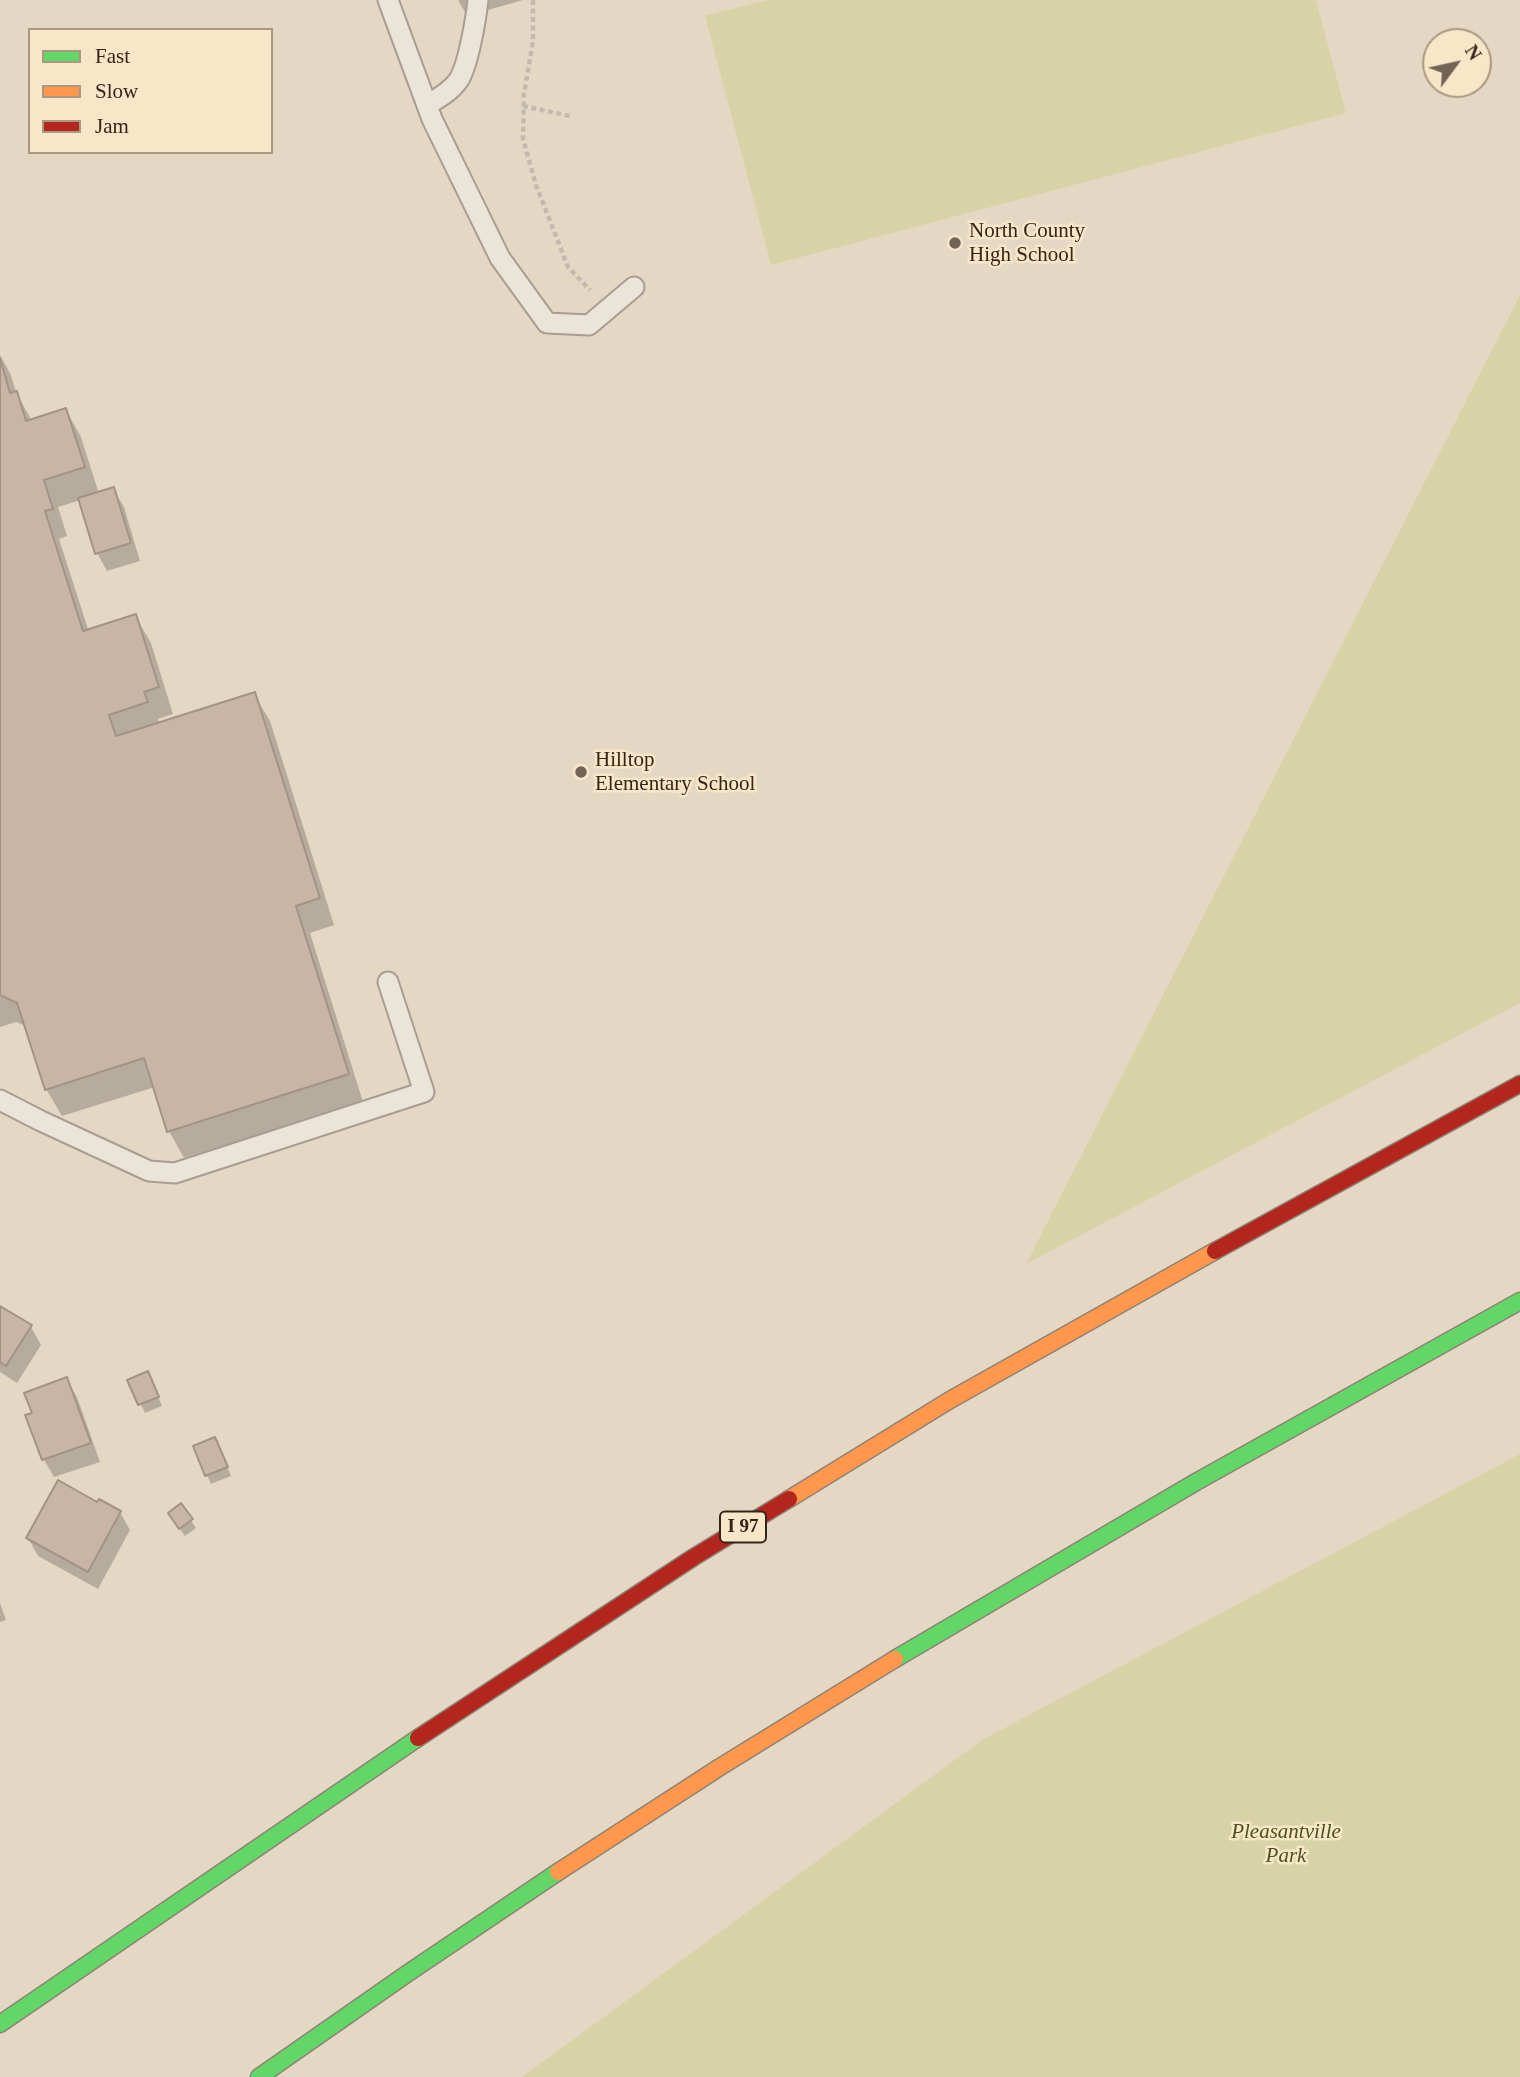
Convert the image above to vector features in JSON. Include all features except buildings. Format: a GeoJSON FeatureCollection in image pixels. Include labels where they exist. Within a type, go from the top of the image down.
{"type":"FeatureCollection","features":[{"type":"Feature","properties":{"kind":"highway","name":"I 97"},"geometry":{"type":"LineString","coordinates":[[0,2024],[455,1713],[694,1557],[950,1400],[1520,1084]]}},
{"type":"Feature","properties":{"kind":"highway"},"geometry":{"type":"LineString","coordinates":[[259,2077],[563,1868],[788,1723],[1048,1566],[1303,1419],[1520,1301]]}},
{"type":"Feature","properties":{"kind":"lane"},"geometry":{"type":"LineString","coordinates":[[388,0],[427,105],[500,258],[547,323],[589,325],[634,287]]}},
{"type":"Feature","properties":{"kind":"lane"},"geometry":{"type":"LineString","coordinates":[[427,105],[441,97],[459,80],[474,30],[478,0]]}},
{"type":"Feature","properties":{"kind":"lane"},"geometry":{"type":"LineString","coordinates":[[0,1100],[149,1171],[175,1173],[424,1092],[388,982]]}},
{"type":"Feature","properties":{"kind":"path"},"geometry":{"type":"LineString","coordinates":[[533,0],[533,41],[523,106],[523,139],[536,185],[568,267],[608,309]]}},
{"type":"Feature","properties":{"kind":"path"},"geometry":{"type":"LineString","coordinates":[[523,106],[570,116]]}},
{"type":"Feature","properties":{"kind":"green space"},"geometry":{"type":"Polygon","coordinates":[[[767,0],[1316,0],[1346,113],[771,265],[705,16],[767,0]]]}},
{"type":"Feature","properties":{"kind":"green space"},"geometry":{"type":"Polygon","coordinates":[[[1520,295],[1520,1003],[1026,1264],[1520,295]]]}},
{"type":"Feature","properties":{"kind":"green space","name":"Pleasantville Park"},"geometry":{"type":"Polygon","coordinates":[[[1520,1454],[1520,2077],[522,2077],[982,1740],[1520,1454]]]}},
{"type":"Feature","properties":{"kind":"traffic: fast"},"geometry":{"type":"LineString","coordinates":[[895,1659],[1196,1482],[1520,1301]]}},
{"type":"Feature","properties":{"kind":"traffic: fast"},"geometry":{"type":"LineString","coordinates":[[0,2024],[418,1738]]}},
{"type":"Feature","properties":{"kind":"traffic: fast"},"geometry":{"type":"LineString","coordinates":[[259,2077],[558,1872]]}},
{"type":"Feature","properties":{"kind":"traffic: slow"},"geometry":{"type":"LineString","coordinates":[[789,1499],[950,1400],[1215,1251]]}},
{"type":"Feature","properties":{"kind":"traffic: slow"},"geometry":{"type":"LineString","coordinates":[[558,1872],[720,1767],[895,1659]]}},
{"type":"Feature","properties":{"kind":"traffic: jam"},"geometry":{"type":"LineString","coordinates":[[1215,1251],[1520,1084]]}},
{"type":"Feature","properties":{"kind":"traffic: jam"},"geometry":{"type":"LineString","coordinates":[[418,1738],[694,1557],[789,1499]]}},
{"type":"Feature","properties":{"kind":"place","name":"North County High School"},"geometry":{"type":"Point","coordinates":[955,243]}},
{"type":"Feature","properties":{"kind":"place","name":"Hilltop Elementary School"},"geometry":{"type":"Point","coordinates":[581,772]}}]}
